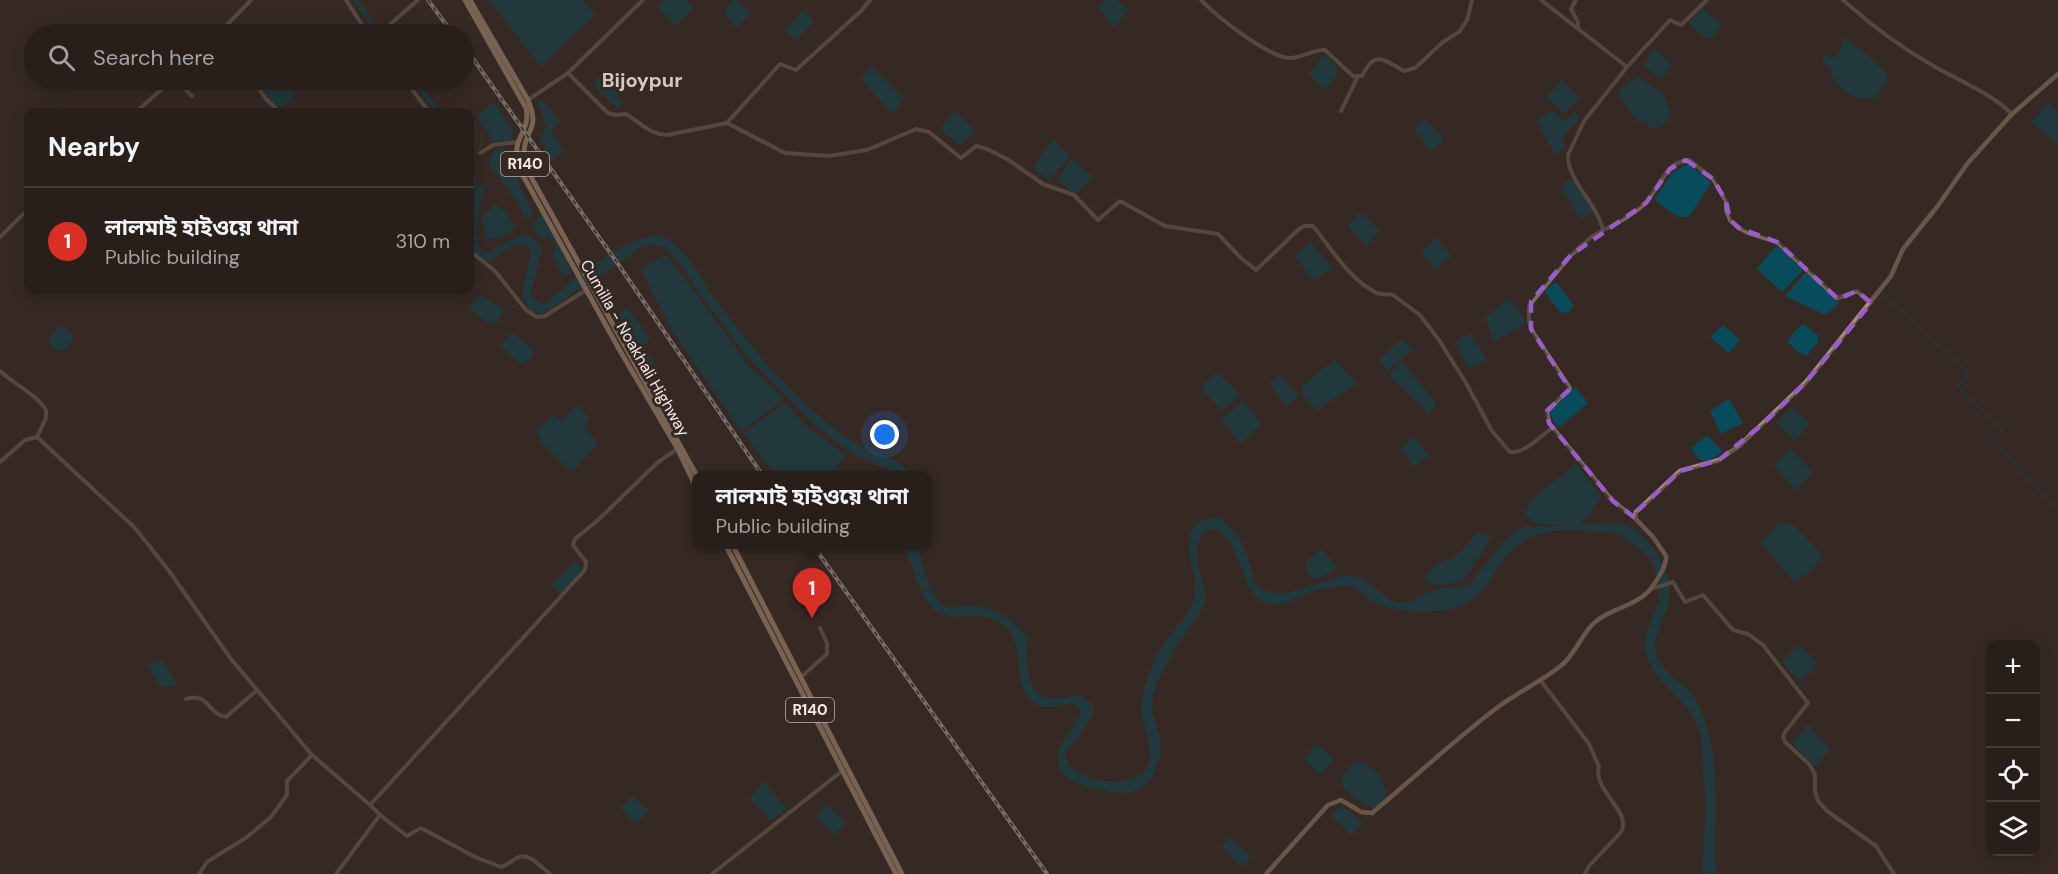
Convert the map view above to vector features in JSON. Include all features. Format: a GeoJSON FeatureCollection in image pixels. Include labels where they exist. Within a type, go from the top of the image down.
{"type":"FeatureCollection","features":[{"type":"Feature","properties":{"kind":"main road","name":"R140"},"geometry":{"type":"LineString","coordinates":[[465,0],[526,108],[528,121],[518,142],[520,170],[553,222]]}},
{"type":"Feature","properties":{"kind":"main road","name":"R140"},"geometry":{"type":"LineString","coordinates":[[470,0],[534,114],[524,147],[525,162],[553,222]]}},
{"type":"Feature","properties":{"kind":"main road"},"geometry":{"type":"LineString","coordinates":[[1266,874],[1328,805],[1341,801],[1361,812],[1372,813],[1473,726],[1514,695],[1541,681],[1574,653],[1592,624],[1642,597],[1653,587],[1666,556],[1653,537],[1635,518],[1636,512],[1680,471],[1719,460],[1738,447],[1806,382],[1892,276],[1903,249],[1937,207],[1967,164],[2012,114],[2058,74]]}},
{"type":"Feature","properties":{"kind":"main road","name":"Cumilla - Noakhali Highway"},"geometry":{"type":"LineString","coordinates":[[553,222],[586,290],[677,448],[692,479]]}},
{"type":"Feature","properties":{"kind":"main road","name":"Cumilla - Noakhali Highway"},"geometry":{"type":"LineString","coordinates":[[572,258],[593,287],[694,471]]}},
{"type":"Feature","properties":{"kind":"main road","name":"R140"},"geometry":{"type":"LineString","coordinates":[[729,549],[896,874]]}},
{"type":"Feature","properties":{"kind":"main road","name":"R140"},"geometry":{"type":"LineString","coordinates":[[735,549],[902,874]]}},
{"type":"Feature","properties":{"kind":"street"},"geometry":{"type":"LineString","coordinates":[[228,24],[251,0]]}},
{"type":"Feature","properties":{"kind":"street"},"geometry":{"type":"LineString","coordinates":[[346,0],[362,24]]}},
{"type":"Feature","properties":{"kind":"street"},"geometry":{"type":"LineString","coordinates":[[391,24],[418,0]]}},
{"type":"Feature","properties":{"kind":"street"},"geometry":{"type":"LineString","coordinates":[[528,100],[568,73],[643,0]]}},
{"type":"Feature","properties":{"kind":"street"},"geometry":{"type":"LineString","coordinates":[[568,73],[608,113],[626,114],[657,135],[727,123],[780,64],[796,70],[861,11],[870,0]]}},
{"type":"Feature","properties":{"kind":"street"},"geometry":{"type":"LineString","coordinates":[[1201,0],[1234,27],[1270,51],[1282,57],[1298,58],[1325,50],[1353,76],[1362,76],[1370,62],[1382,58],[1404,71],[1416,68],[1443,42],[1459,32],[1467,20],[1472,0]]}},
{"type":"Feature","properties":{"kind":"street"},"geometry":{"type":"LineString","coordinates":[[1541,0],[1627,67]]}},
{"type":"Feature","properties":{"kind":"street"},"geometry":{"type":"LineString","coordinates":[[1576,0],[1571,9],[1578,22],[1578,29]]}},
{"type":"Feature","properties":{"kind":"street"},"geometry":{"type":"LineString","coordinates":[[1603,230],[1600,220],[1572,172],[1568,155],[1584,121],[1627,67],[1670,20],[1681,25],[1707,0]]}},
{"type":"Feature","properties":{"kind":"street"},"geometry":{"type":"LineString","coordinates":[[1843,0],[1896,43],[1937,68],[1978,88],[2012,114]]}},
{"type":"Feature","properties":{"kind":"street"},"geometry":{"type":"LineString","coordinates":[[1341,111],[1358,76]]}},
{"type":"Feature","properties":{"kind":"street"},"geometry":{"type":"LineString","coordinates":[[141,108],[162,90]]}},
{"type":"Feature","properties":{"kind":"street"},"geometry":{"type":"LineString","coordinates":[[185,90],[192,96]]}},
{"type":"Feature","properties":{"kind":"street"},"geometry":{"type":"LineString","coordinates":[[260,90],[276,108]]}},
{"type":"Feature","properties":{"kind":"street"},"geometry":{"type":"LineString","coordinates":[[412,90],[426,108]]}},
{"type":"Feature","properties":{"kind":"street"},"geometry":{"type":"LineString","coordinates":[[727,123],[785,153],[820,155],[867,150],[909,130],[922,130],[929,132],[961,158],[976,146],[987,149],[1043,184],[1074,195],[1098,220],[1119,201],[1165,226],[1218,234],[1256,270],[1299,229],[1313,226],[1347,270],[1367,288],[1377,294],[1393,295],[1420,315],[1455,366],[1492,431],[1510,452],[1514,453],[1523,449],[1552,428]]}},
{"type":"Feature","properties":{"kind":"street"},"geometry":{"type":"LineString","coordinates":[[480,153],[493,145],[518,142]]}},
{"type":"Feature","properties":{"kind":"street"},"geometry":{"type":"LineString","coordinates":[[1635,518],[1612,501],[1552,428],[1546,413],[1570,388],[1531,328],[1529,306],[1570,255],[1590,238],[1616,225],[1646,202],[1659,181],[1670,169],[1682,161],[1690,160],[1713,179],[1726,201],[1726,210],[1730,220],[1739,228],[1777,242],[1837,298],[1857,291],[1871,303]]}},
{"type":"Feature","properties":{"kind":"street"},"geometry":{"type":"LineString","coordinates":[[0,237],[24,212]]}},
{"type":"Feature","properties":{"kind":"street"},"geometry":{"type":"LineString","coordinates":[[474,254],[495,271],[526,310],[537,317],[544,316],[586,290]]}},
{"type":"Feature","properties":{"kind":"street"},"geometry":{"type":"LineString","coordinates":[[0,371],[35,397],[46,410],[46,418],[37,437],[26,440],[0,462]]}},
{"type":"Feature","properties":{"kind":"street"},"geometry":{"type":"LineString","coordinates":[[37,437],[135,528],[175,579],[231,659],[312,755],[380,815],[407,836],[417,828],[421,828],[476,857],[501,867],[525,856],[550,874]]}},
{"type":"Feature","properties":{"kind":"street"},"geometry":{"type":"LineString","coordinates":[[370,805],[585,570],[586,562],[573,545],[575,539],[657,463],[677,448]]}},
{"type":"Feature","properties":{"kind":"street"},"geometry":{"type":"LineString","coordinates":[[1653,587],[1675,583],[1685,602],[1703,595],[1733,630],[1748,634],[1763,645],[1808,701],[1808,706],[1783,737],[1788,746],[1809,764],[1815,775],[1815,791],[1818,801],[1827,811],[1876,846],[1893,874]]}},
{"type":"Feature","properties":{"kind":"street"},"geometry":{"type":"LineString","coordinates":[[800,678],[827,654],[827,643],[820,628]]}},
{"type":"Feature","properties":{"kind":"street"},"geometry":{"type":"LineString","coordinates":[[1541,681],[1589,744],[1599,766],[1597,772],[1600,783],[1624,821],[1624,829],[1589,866],[1585,874]]}},
{"type":"Feature","properties":{"kind":"street"},"geometry":{"type":"LineString","coordinates":[[186,699],[198,696],[220,716],[226,717],[258,690]]}},
{"type":"Feature","properties":{"kind":"street"},"geometry":{"type":"LineString","coordinates":[[200,874],[207,862],[247,837],[270,817],[287,795],[287,781],[312,755]]}},
{"type":"Feature","properties":{"kind":"street"},"geometry":{"type":"LineString","coordinates":[[712,874],[842,771]]}},
{"type":"Feature","properties":{"kind":"street"},"geometry":{"type":"LineString","coordinates":[[336,874],[380,815]]}},
{"type":"Feature","properties":{"kind":"highlighted area"},"geometry":{"type":"Polygon","coordinates":[[[1686,160],[1713,179],[1726,201],[1730,220],[1739,228],[1777,242],[1838,299],[1857,291],[1871,303],[1806,382],[1765,422],[1719,460],[1680,471],[1635,513],[1635,518],[1613,501],[1549,423],[1547,411],[1570,389],[1531,329],[1531,301],[1571,255],[1646,203],[1670,169],[1686,160]]]}},
{"type":"Feature","properties":{"kind":"shaded area"},"geometry":{"type":"Polygon","coordinates":[[[462,100],[467,108],[454,108],[462,100]]]}},
{"type":"Feature","properties":{"kind":"shaded area"},"geometry":{"type":"Polygon","coordinates":[[[474,119],[487,140],[474,155],[474,119]]]}},
{"type":"Feature","properties":{"kind":"water"},"geometry":{"type":"Polygon","coordinates":[[[489,0],[582,0],[595,14],[541,67],[489,0]]]}},
{"type":"Feature","properties":{"kind":"water"},"geometry":{"type":"Polygon","coordinates":[[[664,0],[686,0],[694,9],[677,25],[657,7],[664,0]]]}},
{"type":"Feature","properties":{"kind":"water"},"geometry":{"type":"Polygon","coordinates":[[[734,0],[751,13],[736,28],[724,11],[734,0]]]}},
{"type":"Feature","properties":{"kind":"water"},"geometry":{"type":"Polygon","coordinates":[[[1105,0],[1117,0],[1129,9],[1115,27],[1098,9],[1105,0]]]}},
{"type":"Feature","properties":{"kind":"water"},"geometry":{"type":"Polygon","coordinates":[[[1701,9],[1704,9],[1721,25],[1712,38],[1705,38],[1689,23],[1701,9]]]}},
{"type":"Feature","properties":{"kind":"water"},"geometry":{"type":"Polygon","coordinates":[[[803,11],[814,21],[795,41],[785,31],[803,11]]]}},
{"type":"Feature","properties":{"kind":"water"},"geometry":{"type":"Polygon","coordinates":[[[1844,38],[1887,73],[1887,81],[1875,98],[1860,98],[1846,92],[1835,82],[1829,67],[1824,65],[1825,55],[1836,59],[1844,38]]]}},
{"type":"Feature","properties":{"kind":"water"},"geometry":{"type":"Polygon","coordinates":[[[1654,49],[1672,65],[1661,79],[1643,65],[1654,49]]]}},
{"type":"Feature","properties":{"kind":"water"},"geometry":{"type":"Polygon","coordinates":[[[1324,55],[1337,67],[1337,75],[1325,90],[1309,75],[1324,55]]]}},
{"type":"Feature","properties":{"kind":"water"},"geometry":{"type":"Polygon","coordinates":[[[871,66],[904,99],[894,111],[891,112],[861,79],[871,66]]]}},
{"type":"Feature","properties":{"kind":"water"},"geometry":{"type":"Polygon","coordinates":[[[611,72],[618,79],[619,97],[623,102],[618,108],[593,84],[604,73],[611,72]]]}},
{"type":"Feature","properties":{"kind":"water"},"geometry":{"type":"Polygon","coordinates":[[[1637,77],[1664,94],[1671,113],[1663,125],[1652,129],[1646,122],[1637,121],[1618,93],[1625,84],[1637,77]]]}},
{"type":"Feature","properties":{"kind":"water"},"geometry":{"type":"Polygon","coordinates":[[[1562,80],[1580,98],[1564,113],[1546,97],[1562,80]]]}},
{"type":"Feature","properties":{"kind":"water"},"geometry":{"type":"Polygon","coordinates":[[[264,90],[291,90],[293,99],[282,107],[274,105],[264,90]]]}},
{"type":"Feature","properties":{"kind":"water"},"geometry":{"type":"Polygon","coordinates":[[[541,98],[560,122],[550,131],[564,150],[552,160],[545,150],[545,145],[540,141],[546,126],[537,102],[541,98]]]}},
{"type":"Feature","properties":{"kind":"water"},"geometry":{"type":"Polygon","coordinates":[[[494,103],[513,130],[512,140],[494,143],[476,116],[494,103]]]}},
{"type":"Feature","properties":{"kind":"water"},"geometry":{"type":"Polygon","coordinates":[[[2049,103],[2058,112],[2058,146],[2031,122],[2049,103]]]}},
{"type":"Feature","properties":{"kind":"water"},"geometry":{"type":"Polygon","coordinates":[[[955,111],[975,131],[960,145],[940,129],[955,111]]]}},
{"type":"Feature","properties":{"kind":"water"},"geometry":{"type":"Polygon","coordinates":[[[1554,111],[1563,121],[1576,111],[1579,120],[1562,137],[1565,148],[1559,153],[1554,153],[1537,121],[1554,111]]]}},
{"type":"Feature","properties":{"kind":"water"},"geometry":{"type":"Polygon","coordinates":[[[1422,121],[1428,121],[1442,138],[1442,143],[1432,150],[1415,131],[1415,127],[1422,121]]]}},
{"type":"Feature","properties":{"kind":"water"},"geometry":{"type":"Polygon","coordinates":[[[1053,139],[1070,156],[1049,180],[1033,168],[1053,139]]]}},
{"type":"Feature","properties":{"kind":"water"},"geometry":{"type":"Polygon","coordinates":[[[501,147],[509,152],[521,189],[534,214],[525,219],[520,206],[489,164],[494,150],[501,147]]]}},
{"type":"Feature","properties":{"kind":"water"},"geometry":{"type":"Polygon","coordinates":[[[1072,159],[1092,177],[1077,194],[1056,180],[1072,159]]]}},
{"type":"Feature","properties":{"kind":"water"},"geometry":{"type":"Polygon","coordinates":[[[1689,164],[1711,182],[1691,214],[1687,217],[1678,217],[1654,199],[1674,171],[1689,164]]]}},
{"type":"Feature","properties":{"kind":"water"},"geometry":{"type":"Polygon","coordinates":[[[1572,178],[1593,211],[1580,219],[1561,187],[1572,178]]]}},
{"type":"Feature","properties":{"kind":"water"},"geometry":{"type":"Polygon","coordinates":[[[474,186],[484,187],[475,233],[480,249],[487,253],[518,236],[527,234],[540,244],[541,251],[531,294],[535,300],[544,303],[602,259],[619,249],[649,237],[662,237],[669,240],[691,261],[712,295],[760,356],[804,403],[854,442],[893,460],[910,471],[891,471],[852,453],[818,428],[749,359],[679,262],[666,248],[650,244],[641,248],[546,312],[539,313],[529,308],[523,295],[530,248],[522,243],[511,247],[490,261],[475,254],[474,186]]]}},
{"type":"Feature","properties":{"kind":"water"},"geometry":{"type":"Polygon","coordinates":[[[496,204],[516,228],[491,239],[486,237],[482,217],[496,204]]]}},
{"type":"Feature","properties":{"kind":"water"},"geometry":{"type":"Polygon","coordinates":[[[544,213],[572,272],[564,277],[553,257],[556,245],[549,236],[541,239],[531,225],[544,213]]]}},
{"type":"Feature","properties":{"kind":"water"},"geometry":{"type":"Polygon","coordinates":[[[1359,214],[1364,215],[1379,229],[1367,246],[1349,229],[1349,225],[1359,214]]]}},
{"type":"Feature","properties":{"kind":"water"},"geometry":{"type":"Polygon","coordinates":[[[1436,238],[1452,257],[1435,269],[1421,252],[1436,238]]]}},
{"type":"Feature","properties":{"kind":"water"},"geometry":{"type":"Polygon","coordinates":[[[1310,242],[1332,268],[1313,281],[1295,255],[1310,242]]]}},
{"type":"Feature","properties":{"kind":"water"},"geometry":{"type":"Polygon","coordinates":[[[1779,247],[1803,270],[1782,292],[1757,269],[1774,248],[1779,247]]]}},
{"type":"Feature","properties":{"kind":"water"},"geometry":{"type":"Polygon","coordinates":[[[667,255],[748,365],[784,399],[743,430],[738,427],[672,330],[641,269],[667,255]]]}},
{"type":"Feature","properties":{"kind":"water"},"geometry":{"type":"Polygon","coordinates":[[[1805,273],[1809,274],[1839,303],[1825,315],[1785,296],[1805,273]]]}},
{"type":"Feature","properties":{"kind":"water"},"geometry":{"type":"Polygon","coordinates":[[[1556,282],[1574,306],[1567,313],[1560,312],[1544,291],[1556,282]]]}},
{"type":"Feature","properties":{"kind":"water"},"geometry":{"type":"Polygon","coordinates":[[[480,295],[504,309],[499,321],[488,324],[469,308],[480,295]]]}},
{"type":"Feature","properties":{"kind":"water"},"geometry":{"type":"Polygon","coordinates":[[[1510,298],[1527,323],[1494,342],[1485,317],[1510,298]]]}},
{"type":"Feature","properties":{"kind":"water"},"geometry":{"type":"Polygon","coordinates":[[[628,308],[650,339],[643,345],[658,370],[650,373],[619,314],[628,308]]]}},
{"type":"Feature","properties":{"kind":"water"},"geometry":{"type":"Polygon","coordinates":[[[1803,324],[1818,335],[1818,342],[1806,356],[1787,342],[1803,324]]]}},
{"type":"Feature","properties":{"kind":"water"},"geometry":{"type":"Polygon","coordinates":[[[1723,325],[1740,340],[1729,353],[1710,337],[1723,325]]]}},
{"type":"Feature","properties":{"kind":"water"},"geometry":{"type":"Polygon","coordinates":[[[60,326],[70,330],[73,339],[65,351],[54,349],[49,344],[51,334],[60,326]]]}},
{"type":"Feature","properties":{"kind":"water"},"geometry":{"type":"Polygon","coordinates":[[[1470,332],[1487,361],[1468,369],[1455,342],[1470,332]]]}},
{"type":"Feature","properties":{"kind":"water"},"geometry":{"type":"Polygon","coordinates":[[[512,333],[533,350],[530,360],[520,364],[501,346],[512,333]]]}},
{"type":"Feature","properties":{"kind":"water"},"geometry":{"type":"Polygon","coordinates":[[[1402,339],[1413,349],[1387,371],[1378,360],[1402,339]]]}},
{"type":"Feature","properties":{"kind":"water"},"geometry":{"type":"Polygon","coordinates":[[[1334,361],[1355,382],[1353,386],[1317,410],[1303,396],[1302,386],[1334,361]]]}},
{"type":"Feature","properties":{"kind":"water"},"geometry":{"type":"Polygon","coordinates":[[[1401,361],[1436,403],[1429,415],[1389,374],[1401,361]]]}},
{"type":"Feature","properties":{"kind":"water"},"geometry":{"type":"Polygon","coordinates":[[[1218,373],[1236,390],[1239,396],[1222,411],[1201,387],[1218,373]]]}},
{"type":"Feature","properties":{"kind":"water"},"geometry":{"type":"Polygon","coordinates":[[[1280,375],[1299,396],[1285,406],[1270,383],[1280,375]]]}},
{"type":"Feature","properties":{"kind":"water"},"geometry":{"type":"Polygon","coordinates":[[[1575,387],[1588,403],[1561,426],[1556,425],[1549,412],[1575,387]]]}},
{"type":"Feature","properties":{"kind":"water"},"geometry":{"type":"Polygon","coordinates":[[[1729,399],[1743,423],[1721,434],[1710,411],[1729,399]]]}},
{"type":"Feature","properties":{"kind":"water"},"geometry":{"type":"Polygon","coordinates":[[[1243,401],[1262,424],[1240,443],[1221,420],[1243,401]]]}},
{"type":"Feature","properties":{"kind":"water"},"geometry":{"type":"Polygon","coordinates":[[[785,403],[811,430],[847,456],[833,471],[772,471],[744,433],[785,403]]]}},
{"type":"Feature","properties":{"kind":"water"},"geometry":{"type":"Polygon","coordinates":[[[578,406],[589,418],[584,427],[598,444],[571,472],[541,442],[537,431],[552,416],[561,420],[578,406]]]}},
{"type":"Feature","properties":{"kind":"water"},"geometry":{"type":"Polygon","coordinates":[[[1791,408],[1810,424],[1795,440],[1776,423],[1791,408]]]}},
{"type":"Feature","properties":{"kind":"water"},"geometry":{"type":"Polygon","coordinates":[[[1414,437],[1429,456],[1414,467],[1401,448],[1414,437]]]}},
{"type":"Feature","properties":{"kind":"water"},"geometry":{"type":"Polygon","coordinates":[[[1705,437],[1709,437],[1722,451],[1713,459],[1705,461],[1697,457],[1691,448],[1705,437]]]}},
{"type":"Feature","properties":{"kind":"water"},"geometry":{"type":"Polygon","coordinates":[[[1791,449],[1813,474],[1795,490],[1774,465],[1791,449]]]}},
{"type":"Feature","properties":{"kind":"water"},"geometry":{"type":"Polygon","coordinates":[[[1576,464],[1601,496],[1589,516],[1579,525],[1616,523],[1628,526],[1648,541],[1662,562],[1667,574],[1669,598],[1655,640],[1656,655],[1664,668],[1695,699],[1711,740],[1716,784],[1716,874],[1704,874],[1702,868],[1706,810],[1701,733],[1690,710],[1657,676],[1647,657],[1644,645],[1646,634],[1660,600],[1654,566],[1648,556],[1615,533],[1564,530],[1535,535],[1509,553],[1482,590],[1467,603],[1451,609],[1418,612],[1385,607],[1347,586],[1318,590],[1282,604],[1264,602],[1254,594],[1247,582],[1230,541],[1220,532],[1207,529],[1197,549],[1204,587],[1203,607],[1170,659],[1158,682],[1153,698],[1153,712],[1161,747],[1159,758],[1151,779],[1145,785],[1132,792],[1124,793],[1088,787],[1065,775],[1058,762],[1059,753],[1081,710],[1070,703],[1042,707],[1033,702],[1023,689],[1016,644],[1008,629],[989,618],[951,616],[935,610],[925,598],[906,549],[917,549],[930,587],[942,604],[951,607],[977,606],[1000,613],[1022,631],[1027,638],[1028,671],[1031,682],[1034,690],[1040,695],[1056,698],[1080,695],[1093,705],[1092,717],[1066,753],[1068,764],[1076,772],[1089,778],[1119,781],[1133,778],[1143,772],[1149,763],[1149,747],[1141,707],[1142,699],[1147,678],[1156,657],[1187,615],[1193,601],[1195,583],[1189,546],[1194,526],[1203,520],[1219,518],[1229,526],[1243,546],[1254,581],[1267,592],[1288,592],[1333,578],[1353,576],[1369,583],[1394,602],[1406,603],[1432,591],[1468,586],[1504,541],[1523,527],[1576,525],[1538,524],[1524,515],[1531,500],[1576,464]]]}},
{"type":"Feature","properties":{"kind":"water"},"geometry":{"type":"Polygon","coordinates":[[[1779,524],[1792,524],[1822,555],[1813,569],[1794,582],[1760,541],[1779,524]]]}},
{"type":"Feature","properties":{"kind":"water"},"geometry":{"type":"Polygon","coordinates":[[[1479,532],[1490,537],[1489,541],[1467,576],[1458,582],[1447,584],[1426,581],[1426,577],[1437,563],[1450,560],[1462,551],[1479,532]]]}},
{"type":"Feature","properties":{"kind":"water"},"geometry":{"type":"Polygon","coordinates":[[[1321,549],[1336,565],[1332,572],[1315,580],[1307,574],[1305,563],[1321,549]]]}},
{"type":"Feature","properties":{"kind":"water"},"geometry":{"type":"Polygon","coordinates":[[[575,562],[584,570],[560,595],[551,585],[575,562]]]}},
{"type":"Feature","properties":{"kind":"water"},"geometry":{"type":"Polygon","coordinates":[[[1797,646],[1817,662],[1813,671],[1800,680],[1783,664],[1783,660],[1797,646]]]}},
{"type":"Feature","properties":{"kind":"water"},"geometry":{"type":"Polygon","coordinates":[[[162,659],[177,685],[161,687],[148,666],[162,659]]]}},
{"type":"Feature","properties":{"kind":"water"},"geometry":{"type":"Polygon","coordinates":[[[1808,725],[1830,749],[1815,766],[1792,743],[1808,725]]]}},
{"type":"Feature","properties":{"kind":"water"},"geometry":{"type":"Polygon","coordinates":[[[1316,744],[1334,759],[1320,775],[1304,759],[1316,744]]]}},
{"type":"Feature","properties":{"kind":"water"},"geometry":{"type":"Polygon","coordinates":[[[1359,762],[1375,771],[1384,785],[1386,797],[1373,808],[1355,798],[1341,783],[1346,772],[1359,762]]]}},
{"type":"Feature","properties":{"kind":"water"},"geometry":{"type":"Polygon","coordinates":[[[764,782],[787,809],[770,821],[750,798],[764,782]]]}},
{"type":"Feature","properties":{"kind":"water"},"geometry":{"type":"Polygon","coordinates":[[[633,796],[649,811],[635,824],[621,808],[633,796]]]}},
{"type":"Feature","properties":{"kind":"water"},"geometry":{"type":"Polygon","coordinates":[[[826,805],[846,822],[834,835],[816,818],[826,805]]]}},
{"type":"Feature","properties":{"kind":"water"},"geometry":{"type":"Polygon","coordinates":[[[1342,805],[1363,823],[1352,835],[1331,816],[1342,805]]]}},
{"type":"Feature","properties":{"kind":"water"},"geometry":{"type":"Polygon","coordinates":[[[1230,838],[1251,857],[1242,867],[1221,847],[1230,838]]]}},
{"type":"Feature","properties":{"kind":"waterway"},"geometry":{"type":"LineString","coordinates":[[355,0],[373,24]]}},
{"type":"Feature","properties":{"kind":"waterway"},"geometry":{"type":"LineString","coordinates":[[422,90],[435,108]]}},
{"type":"Feature","properties":{"kind":"waterway"},"geometry":{"type":"LineString","coordinates":[[1884,295],[1967,371],[1967,375],[1959,385],[1961,391],[2003,429],[1994,442],[1995,444],[2058,509]]}},
{"type":"Feature","properties":{"kind":"railway"},"geometry":{"type":"LineString","coordinates":[[428,0],[446,24]]}},
{"type":"Feature","properties":{"kind":"railway"},"geometry":{"type":"LineString","coordinates":[[474,60],[618,264],[760,471]]}},
{"type":"Feature","properties":{"kind":"railway"},"geometry":{"type":"LineString","coordinates":[[816,549],[1047,874]]}},
{"type":"Feature","properties":{"kind":"place","name":"লালমাই হাইওয়ে থানা"},"geometry":{"type":"Point","coordinates":[812,618]}},
{"type":"Feature","properties":{"kind":"district","name":"Bijoypur"},"geometry":{"type":"Point","coordinates":[642,80]}}]}
